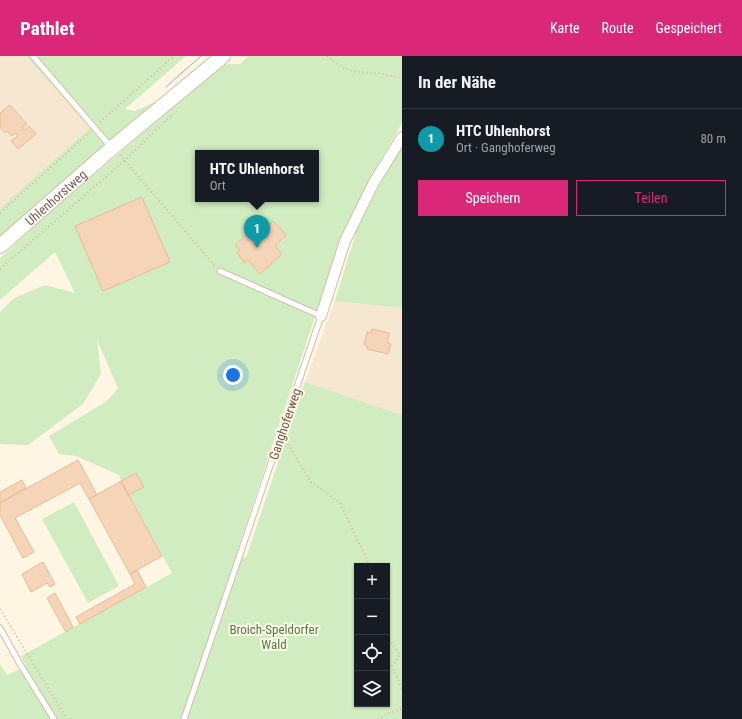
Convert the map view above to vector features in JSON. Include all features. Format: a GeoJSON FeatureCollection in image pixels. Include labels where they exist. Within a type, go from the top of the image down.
{"type":"FeatureCollection","features":[{"type":"Feature","properties":{"kind":"main road","name":"Uhlenhorstweg"},"geometry":{"type":"LineString","coordinates":[[0,246],[112,148],[223,56]]}},
{"type":"Feature","properties":{"kind":"street","name":"Ganghoferweg"},"geometry":{"type":"LineString","coordinates":[[321,316],[345,241],[373,184],[402,137]]}},
{"type":"Feature","properties":{"kind":"lane"},"geometry":{"type":"LineString","coordinates":[[33,56],[112,148]]}},
{"type":"Feature","properties":{"kind":"lane"},"geometry":{"type":"LineString","coordinates":[[220,271],[321,316]]}},
{"type":"Feature","properties":{"kind":"lane","name":"Ganghoferweg"},"geometry":{"type":"LineString","coordinates":[[184,719],[282,435],[321,316]]}},
{"type":"Feature","properties":{"kind":"lane"},"geometry":{"type":"LineString","coordinates":[[0,628],[54,719]]}},
{"type":"Feature","properties":{"kind":"path"},"geometry":{"type":"LineString","coordinates":[[0,213],[174,56]]}},
{"type":"Feature","properties":{"kind":"path"},"geometry":{"type":"LineString","coordinates":[[327,56],[342,67],[356,72],[378,73],[402,78]]}},
{"type":"Feature","properties":{"kind":"path"},"geometry":{"type":"LineString","coordinates":[[0,269],[125,160],[174,113]]}},
{"type":"Feature","properties":{"kind":"path"},"geometry":{"type":"LineString","coordinates":[[112,148],[125,160],[220,271]]}},
{"type":"Feature","properties":{"kind":"path"},"geometry":{"type":"LineString","coordinates":[[282,435],[311,482],[340,504],[368,563]]}},
{"type":"Feature","properties":{"kind":"path"},"geometry":{"type":"LineString","coordinates":[[0,609],[67,719]]}},
{"type":"Feature","properties":{"kind":"path"},"geometry":{"type":"LineString","coordinates":[[390,641],[400,656],[392,666],[402,689]]}},
{"type":"Feature","properties":{"kind":"path"},"geometry":{"type":"LineString","coordinates":[[378,719],[391,712],[402,709]]}},
{"type":"Feature","properties":{"kind":"shaded area"},"geometry":{"type":"Polygon","coordinates":[[[0,56],[26,56],[90,128],[0,208],[0,56]]]}},
{"type":"Feature","properties":{"kind":"shaded area"},"geometry":{"type":"Polygon","coordinates":[[[335,301],[402,308],[402,415],[305,382],[335,301]]]}},
{"type":"Feature","properties":{"kind":"green space"},"geometry":{"type":"Polygon","coordinates":[[[26,56],[186,56],[125,109],[135,111],[157,101],[0,236],[0,208],[90,128],[26,56]]]}},
{"type":"Feature","properties":{"kind":"green space","name":"Broich-Speldorfer Wald"},"geometry":{"type":"Polygon","coordinates":[[[249,56],[402,56],[402,123],[369,180],[341,238],[236,555],[246,558],[305,382],[402,415],[402,719],[0,719],[0,664],[7,675],[26,666],[21,656],[172,573],[119,475],[76,456],[59,454],[49,436],[107,401],[118,388],[97,340],[101,374],[83,404],[28,445],[0,444],[0,312],[14,298],[45,285],[75,293],[55,252],[0,300],[0,258],[49,213],[224,64],[240,64],[249,56]]]}},
{"type":"Feature","properties":{"kind":"green space"},"geometry":{"type":"Polygon","coordinates":[[[402,146],[402,308],[335,301],[357,229],[402,146]]]}},
{"type":"Feature","properties":{"kind":"green space"},"geometry":{"type":"Polygon","coordinates":[[[74,502],[119,586],[88,603],[42,519],[74,502]]]}},
{"type":"Feature","properties":{"kind":"building"},"geometry":{"type":"Polygon","coordinates":[[[10,105],[27,124],[22,127],[24,130],[29,126],[36,134],[18,149],[11,141],[18,136],[16,133],[12,136],[7,131],[5,133],[0,127],[0,113],[10,105]]]}},
{"type":"Feature","properties":{"kind":"building"},"geometry":{"type":"Polygon","coordinates":[[[142,197],[170,262],[103,291],[75,226],[142,197]]]}},
{"type":"Feature","properties":{"kind":"building"},"geometry":{"type":"Polygon","coordinates":[[[273,221],[286,235],[275,246],[282,254],[260,274],[248,260],[245,263],[237,253],[240,250],[235,245],[248,233],[253,239],[273,221]]]}},
{"type":"Feature","properties":{"kind":"building"},"geometry":{"type":"Polygon","coordinates":[[[372,329],[389,333],[387,343],[391,344],[388,354],[367,349],[368,346],[364,345],[367,332],[371,333],[372,329]]]}},
{"type":"Feature","properties":{"kind":"building"},"geometry":{"type":"Polygon","coordinates":[[[78,460],[97,495],[89,499],[80,483],[15,518],[34,552],[23,558],[0,515],[0,503],[78,460]]]}},
{"type":"Feature","properties":{"kind":"building"},"geometry":{"type":"Polygon","coordinates":[[[136,473],[144,487],[128,495],[121,481],[136,473]]]}},
{"type":"Feature","properties":{"kind":"building"},"geometry":{"type":"Polygon","coordinates":[[[22,480],[26,488],[0,503],[0,492],[22,480]]]}},
{"type":"Feature","properties":{"kind":"building"},"geometry":{"type":"Polygon","coordinates":[[[121,481],[162,556],[130,574],[89,499],[121,481]]]}},
{"type":"Feature","properties":{"kind":"building"},"geometry":{"type":"Polygon","coordinates":[[[43,562],[55,584],[50,587],[47,583],[31,592],[22,574],[43,562]]]}},
{"type":"Feature","properties":{"kind":"building"},"geometry":{"type":"Polygon","coordinates":[[[137,570],[146,587],[80,624],[76,617],[135,584],[130,574],[137,570]]]}},
{"type":"Feature","properties":{"kind":"building"},"geometry":{"type":"Polygon","coordinates":[[[55,593],[73,627],[66,632],[47,598],[55,593]]]}},
{"type":"Feature","properties":{"kind":"tram line"},"geometry":{"type":"LineString","coordinates":[[166,87],[201,56]]}},
{"type":"Feature","properties":{"kind":"place","name":"HTC Uhlenhorst"},"geometry":{"type":"Point","coordinates":[257,248]}}]}
